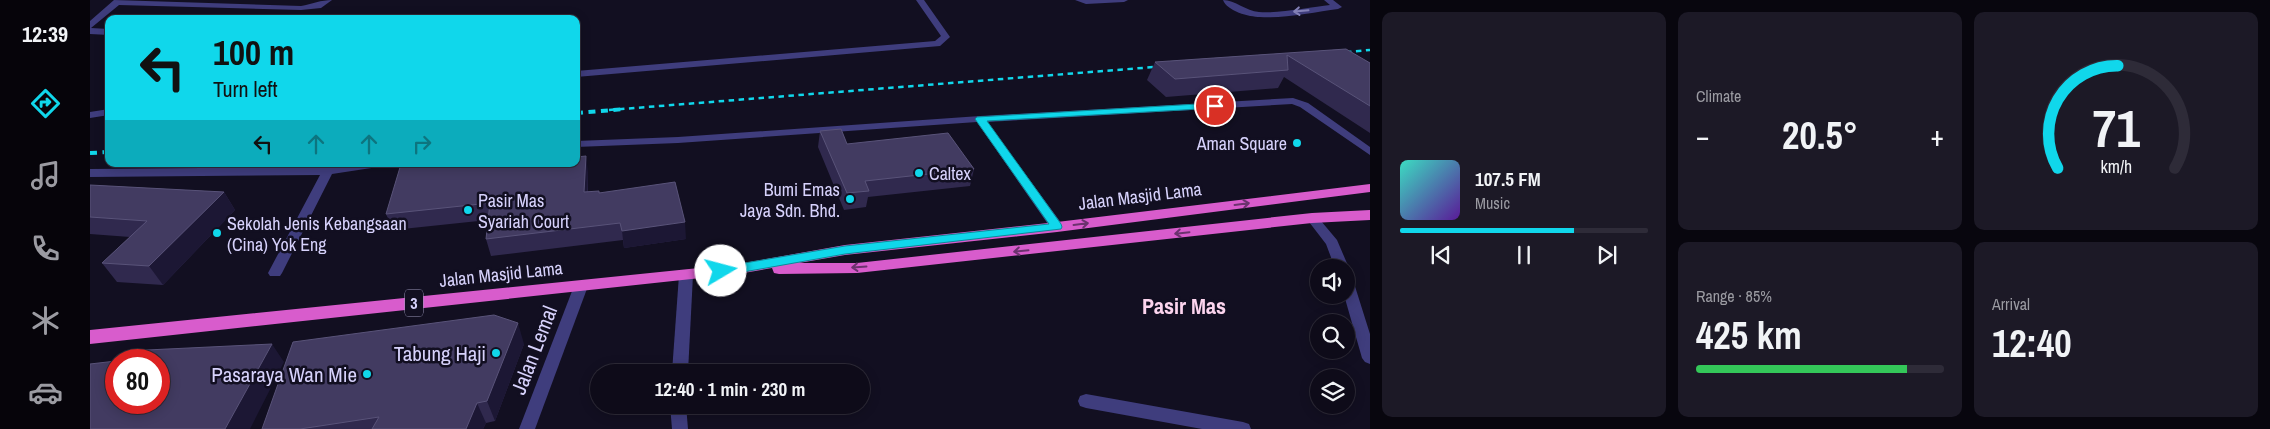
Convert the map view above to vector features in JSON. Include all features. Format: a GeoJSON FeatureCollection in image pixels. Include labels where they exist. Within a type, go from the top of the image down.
{"type":"FeatureCollection","features":[{"type":"Feature","properties":{"kind":"highway","name":"Jalan Masjid Lama"},"geometry":{"type":"LineString","coordinates":[[90,337],[738,269],[845,250],[1057,227],[1370,188]]}},
{"type":"Feature","properties":{"kind":"highway","name":"Jalan Masjid Lama"},"geometry":{"type":"LineString","coordinates":[[738,269],[857,268],[1312,218],[1370,216]]}},
{"type":"Feature","properties":{"kind":"highway"},"geometry":{"type":"LineString","coordinates":[[897,244],[908,263]]}},
{"type":"Feature","properties":{"kind":"street"},"geometry":{"type":"LineString","coordinates":[[90,26],[118,1],[301,8],[318,6],[328,0]]}},
{"type":"Feature","properties":{"kind":"street"},"geometry":{"type":"LineString","coordinates":[[580,74],[937,44],[946,37],[920,0]]}},
{"type":"Feature","properties":{"kind":"street"},"geometry":{"type":"LineString","coordinates":[[1079,0],[1086,2],[1124,0]]}},
{"type":"Feature","properties":{"kind":"street"},"geometry":{"type":"LineString","coordinates":[[1226,0],[1241,10],[1260,14],[1338,7],[1328,0]]}},
{"type":"Feature","properties":{"kind":"street"},"geometry":{"type":"LineString","coordinates":[[90,32],[105,32]]}},
{"type":"Feature","properties":{"kind":"street"},"geometry":{"type":"LineString","coordinates":[[580,144],[678,140],[980,119],[1293,102],[1304,105],[1370,152]]}},
{"type":"Feature","properties":{"kind":"street"},"geometry":{"type":"LineString","coordinates":[[90,115],[105,113]]}},
{"type":"Feature","properties":{"kind":"street"},"geometry":{"type":"LineString","coordinates":[[980,119],[1057,227]]}},
{"type":"Feature","properties":{"kind":"street"},"geometry":{"type":"LineString","coordinates":[[90,173],[328,171],[357,167]]}},
{"type":"Feature","properties":{"kind":"street"},"geometry":{"type":"LineString","coordinates":[[276,273],[328,171]]}},
{"type":"Feature","properties":{"kind":"street"},"geometry":{"type":"LineString","coordinates":[[1312,218],[1332,243],[1338,259]]}},
{"type":"Feature","properties":{"kind":"street"},"geometry":{"type":"LineString","coordinates":[[680,364],[686,275]]}},
{"type":"Feature","properties":{"kind":"street","name":"Jalan Lemal"},"geometry":{"type":"LineString","coordinates":[[527,429],[581,286]]}},
{"type":"Feature","properties":{"kind":"street"},"geometry":{"type":"LineString","coordinates":[[1353,304],[1370,358]]}},
{"type":"Feature","properties":{"kind":"street"},"geometry":{"type":"LineString","coordinates":[[1086,401],[1243,429]]}},
{"type":"Feature","properties":{"kind":"street"},"geometry":{"type":"LineString","coordinates":[[678,414],[680,429]]}},
{"type":"Feature","properties":{"kind":"building"},"geometry":{"type":"Polygon","coordinates":[[[1346,49],[1370,63],[1370,106],[1287,55],[1288,70],[1175,79],[1155,62],[1346,49]]]}},
{"type":"Feature","properties":{"kind":"building"},"geometry":{"type":"Polygon","coordinates":[[[841,129],[847,144],[948,133],[974,169],[865,181],[869,191],[847,193],[820,131],[841,129]]]}},
{"type":"Feature","properties":{"kind":"building"},"geometry":{"type":"Polygon","coordinates":[[[586,156],[584,192],[599,191],[599,193],[675,182],[685,222],[622,231],[620,223],[486,239],[490,203],[386,214],[400,167],[580,167],[580,157],[586,156]]]}},
{"type":"Feature","properties":{"kind":"building"},"geometry":{"type":"Polygon","coordinates":[[[90,185],[224,192],[149,266],[102,263],[147,221],[90,217],[90,185]]]}},
{"type":"Feature","properties":{"kind":"building"},"geometry":{"type":"Polygon","coordinates":[[[494,315],[518,323],[487,401],[477,403],[466,429],[372,429],[379,417],[300,429],[262,429],[293,342],[494,315]]]}},
{"type":"Feature","properties":{"kind":"building"},"geometry":{"type":"Polygon","coordinates":[[[272,344],[225,429],[90,429],[90,364],[105,362],[105,414],[170,414],[170,349],[168,349],[272,344]]]}},
{"type":"Feature","properties":{"kind":"railway"},"geometry":{"type":"LineString","coordinates":[[1336,53],[1370,50]]}},
{"type":"Feature","properties":{"kind":"railway"},"geometry":{"type":"LineString","coordinates":[[609,110],[1167,66]]}},
{"type":"Feature","properties":{"kind":"railway"},"geometry":{"type":"LineString","coordinates":[[580,113],[625,109]]}},
{"type":"Feature","properties":{"kind":"railway"},"geometry":{"type":"LineString","coordinates":[[90,153],[105,152]]}},
{"type":"Feature","properties":{"kind":"place","name":"Aman Square"},"geometry":{"type":"Point","coordinates":[1297,143]}},
{"type":"Feature","properties":{"kind":"place","name":"Caltex"},"geometry":{"type":"Point","coordinates":[919,173]}},
{"type":"Feature","properties":{"kind":"place","name":"Bumi Emas Jaya Sdn. Bhd."},"geometry":{"type":"Point","coordinates":[850,199]}},
{"type":"Feature","properties":{"kind":"place","name":"Pasir Mas Syariah Court"},"geometry":{"type":"Point","coordinates":[468,210]}},
{"type":"Feature","properties":{"kind":"place","name":"Sekolah Jenis Kebangsaan (Cina) Yok Eng"},"geometry":{"type":"Point","coordinates":[217,233]}},
{"type":"Feature","properties":{"kind":"place","name":"Tabung Haji"},"geometry":{"type":"Point","coordinates":[496,353]}},
{"type":"Feature","properties":{"kind":"place","name":"Pasaraya Wan Mie"},"geometry":{"type":"Point","coordinates":[367,374]}},
{"type":"Feature","properties":{"kind":"district","name":"Pasir Mas"},"geometry":{"type":"Point","coordinates":[1184,306]}},
{"type":"Feature","properties":{"kind":"route"},"geometry":{"type":"LineString","coordinates":[[721,271],[845,250],[1057,227],[980,119],[1215,106]]}}]}
